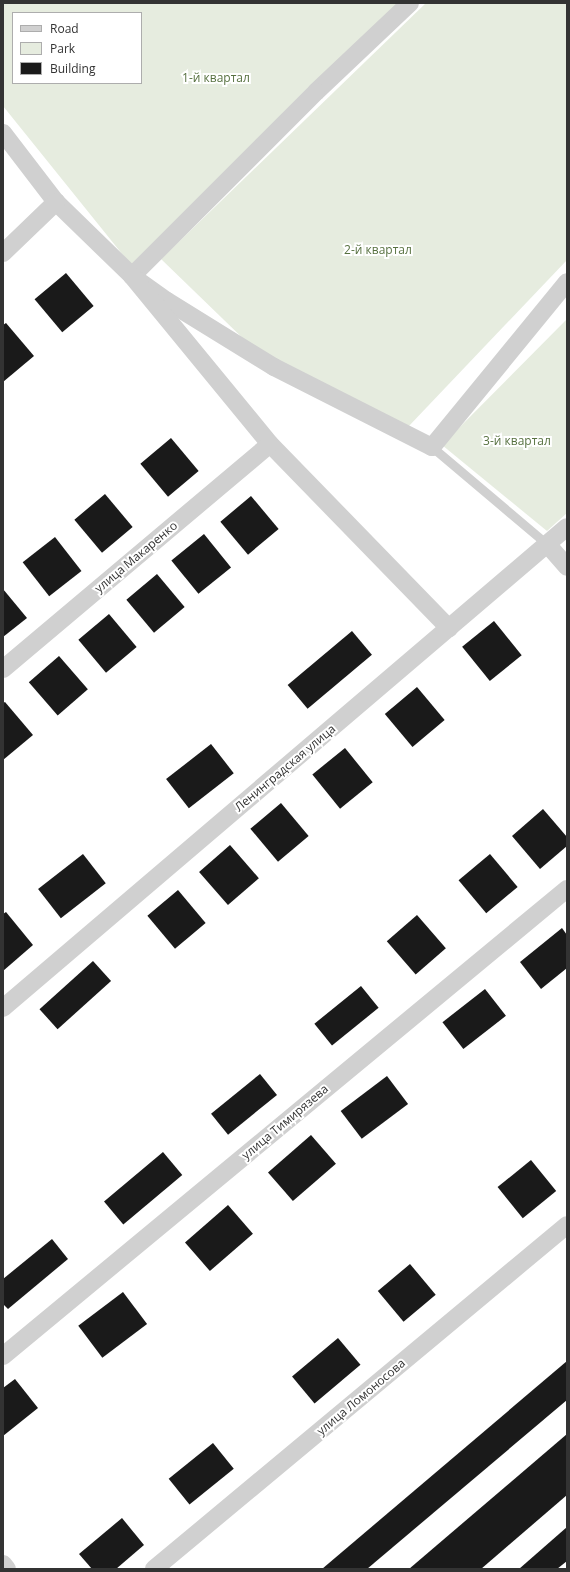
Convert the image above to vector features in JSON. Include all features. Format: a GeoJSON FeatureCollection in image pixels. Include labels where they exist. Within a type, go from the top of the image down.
{"type":"FeatureCollection","features":[{"type":"Feature","properties":{"kind":"street"},"geometry":{"type":"LineString","coordinates":[[132,276],[316,92],[410,3]]}},
{"type":"Feature","properties":{"kind":"street"},"geometry":{"type":"LineString","coordinates":[[3,133],[56,202],[132,276],[270,444],[449,628]]}},
{"type":"Feature","properties":{"kind":"street"},"geometry":{"type":"LineString","coordinates":[[3,253],[56,202]]}},
{"type":"Feature","properties":{"kind":"street"},"geometry":{"type":"LineString","coordinates":[[132,276],[167,301],[274,367],[432,447],[567,282]]}},
{"type":"Feature","properties":{"kind":"street","name":"улица Макаренко"},"geometry":{"type":"LineString","coordinates":[[3,669],[270,444]]}},
{"type":"Feature","properties":{"kind":"street","name":"Ленинградская улица"},"geometry":{"type":"LineString","coordinates":[[3,1008],[548,545],[567,527]]}},
{"type":"Feature","properties":{"kind":"street"},"geometry":{"type":"LineString","coordinates":[[548,545],[567,567]]}},
{"type":"Feature","properties":{"kind":"street","name":"улица Тимирязева"},"geometry":{"type":"LineString","coordinates":[[3,1356],[567,888]]}},
{"type":"Feature","properties":{"kind":"street","name":"улица Ломоносова"},"geometry":{"type":"LineString","coordinates":[[154,1569],[567,1225]]}},
{"type":"Feature","properties":{"kind":"street"},"geometry":{"type":"LineString","coordinates":[[3,1564],[7,1569]]}},
{"type":"Feature","properties":{"kind":"lane"},"geometry":{"type":"LineString","coordinates":[[432,447],[548,545]]}},
{"type":"Feature","properties":{"kind":"green space","name":"1-й квартал"},"geometry":{"type":"Polygon","coordinates":[[[3,3],[403,3],[131,265],[3,106],[3,3]]]}},
{"type":"Feature","properties":{"kind":"green space","name":"2-й квартал"},"geometry":{"type":"Polygon","coordinates":[[[426,3],[567,3],[567,260],[408,427],[255,350],[161,259],[426,3]]]}},
{"type":"Feature","properties":{"kind":"green space","name":"3-й квартал"},"geometry":{"type":"Polygon","coordinates":[[[567,319],[567,513],[547,531],[442,445],[567,319]]]}},
{"type":"Feature","properties":{"kind":"building"},"geometry":{"type":"Polygon","coordinates":[[[66,273],[94,306],[62,332],[35,299],[66,273]]]}},
{"type":"Feature","properties":{"kind":"building"},"geometry":{"type":"Polygon","coordinates":[[[6,323],[34,356],[3,382],[3,325],[6,323]]]}},
{"type":"Feature","properties":{"kind":"building"},"geometry":{"type":"Polygon","coordinates":[[[171,438],[199,471],[168,497],[140,464],[171,438]]]}},
{"type":"Feature","properties":{"kind":"building"},"geometry":{"type":"Polygon","coordinates":[[[105,494],[133,527],[102,553],[74,520],[105,494]]]}},
{"type":"Feature","properties":{"kind":"building"},"geometry":{"type":"Polygon","coordinates":[[[251,496],[279,529],[248,555],[220,522],[251,496]]]}},
{"type":"Feature","properties":{"kind":"building"},"geometry":{"type":"Polygon","coordinates":[[[204,534],[231,567],[198,594],[171,560],[204,534]]]}},
{"type":"Feature","properties":{"kind":"building"},"geometry":{"type":"Polygon","coordinates":[[[55,537],[81,571],[49,596],[23,562],[55,537]]]}},
{"type":"Feature","properties":{"kind":"building"},"geometry":{"type":"Polygon","coordinates":[[[157,574],[185,607],[154,633],[126,600],[157,574]]]}},
{"type":"Feature","properties":{"kind":"building"},"geometry":{"type":"Polygon","coordinates":[[[3,589],[27,618],[3,637],[3,589]]]}},
{"type":"Feature","properties":{"kind":"building"},"geometry":{"type":"Polygon","coordinates":[[[109,614],[137,647],[106,673],[78,640],[109,614]]]}},
{"type":"Feature","properties":{"kind":"building"},"geometry":{"type":"Polygon","coordinates":[[[494,621],[522,655],[490,681],[462,647],[494,621]]]}},
{"type":"Feature","properties":{"kind":"building"},"geometry":{"type":"Polygon","coordinates":[[[352,631],[372,655],[308,709],[288,685],[352,631]]]}},
{"type":"Feature","properties":{"kind":"building"},"geometry":{"type":"Polygon","coordinates":[[[59,656],[88,689],[58,715],[29,682],[59,656]]]}},
{"type":"Feature","properties":{"kind":"building"},"geometry":{"type":"Polygon","coordinates":[[[417,687],[445,720],[412,747],[385,714],[417,687]]]}},
{"type":"Feature","properties":{"kind":"building"},"geometry":{"type":"Polygon","coordinates":[[[5,702],[33,735],[3,760],[3,703],[5,702]]]}},
{"type":"Feature","properties":{"kind":"building"},"geometry":{"type":"Polygon","coordinates":[[[211,744],[234,773],[189,808],[166,779],[211,744]]]}},
{"type":"Feature","properties":{"kind":"building"},"geometry":{"type":"Polygon","coordinates":[[[345,748],[373,782],[340,809],[312,774],[345,748]]]}},
{"type":"Feature","properties":{"kind":"building"},"geometry":{"type":"Polygon","coordinates":[[[281,803],[309,836],[278,862],[250,829],[281,803]]]}},
{"type":"Feature","properties":{"kind":"building"},"geometry":{"type":"Polygon","coordinates":[[[543,809],[567,837],[567,846],[540,869],[512,836],[543,809]]]}},
{"type":"Feature","properties":{"kind":"building"},"geometry":{"type":"Polygon","coordinates":[[[230,845],[259,878],[228,905],[199,872],[230,845]]]}},
{"type":"Feature","properties":{"kind":"building"},"geometry":{"type":"Polygon","coordinates":[[[83,854],[106,883],[61,918],[38,889],[83,854]]]}},
{"type":"Feature","properties":{"kind":"building"},"geometry":{"type":"Polygon","coordinates":[[[490,854],[518,887],[486,913],[459,880],[490,854]]]}},
{"type":"Feature","properties":{"kind":"building"},"geometry":{"type":"Polygon","coordinates":[[[178,890],[206,923],[175,949],[147,916],[178,890]]]}},
{"type":"Feature","properties":{"kind":"building"},"geometry":{"type":"Polygon","coordinates":[[[6,912],[33,945],[3,971],[3,914],[6,912]]]}},
{"type":"Feature","properties":{"kind":"building"},"geometry":{"type":"Polygon","coordinates":[[[417,915],[446,948],[416,974],[387,941],[417,915]]]}},
{"type":"Feature","properties":{"kind":"building"},"geometry":{"type":"Polygon","coordinates":[[[562,928],[567,935],[567,968],[541,989],[520,962],[562,928]]]}},
{"type":"Feature","properties":{"kind":"building"},"geometry":{"type":"Polygon","coordinates":[[[93,961],[111,981],[58,1029],[39,1009],[93,961]]]}},
{"type":"Feature","properties":{"kind":"building"},"geometry":{"type":"Polygon","coordinates":[[[361,986],[379,1008],[332,1046],[314,1024],[361,986]]]}},
{"type":"Feature","properties":{"kind":"building"},"geometry":{"type":"Polygon","coordinates":[[[485,989],[506,1016],[463,1049],[442,1022],[485,989]]]}},
{"type":"Feature","properties":{"kind":"building"},"geometry":{"type":"Polygon","coordinates":[[[260,1074],[277,1095],[228,1135],[211,1114],[260,1074]]]}},
{"type":"Feature","properties":{"kind":"building"},"geometry":{"type":"Polygon","coordinates":[[[387,1076],[408,1104],[362,1139],[341,1111],[387,1076]]]}},
{"type":"Feature","properties":{"kind":"building"},"geometry":{"type":"Polygon","coordinates":[[[311,1135],[336,1164],[293,1201],[268,1172],[311,1135]]]}},
{"type":"Feature","properties":{"kind":"building"},"geometry":{"type":"Polygon","coordinates":[[[163,1152],[182,1175],[123,1224],[104,1201],[163,1152]]]}},
{"type":"Feature","properties":{"kind":"building"},"geometry":{"type":"Polygon","coordinates":[[[531,1160],[556,1191],[523,1218],[498,1187],[531,1160]]]}},
{"type":"Feature","properties":{"kind":"building"},"geometry":{"type":"Polygon","coordinates":[[[228,1205],[253,1234],[210,1271],[185,1242],[228,1205]]]}},
{"type":"Feature","properties":{"kind":"building"},"geometry":{"type":"Polygon","coordinates":[[[52,1239],[68,1259],[8,1309],[3,1304],[3,1279],[52,1239]]]}},
{"type":"Feature","properties":{"kind":"building"},"geometry":{"type":"Polygon","coordinates":[[[410,1264],[436,1295],[404,1322],[378,1291],[410,1264]]]}},
{"type":"Feature","properties":{"kind":"building"},"geometry":{"type":"Polygon","coordinates":[[[123,1292],[147,1324],[102,1358],[78,1326],[123,1292]]]}},
{"type":"Feature","properties":{"kind":"building"},"geometry":{"type":"Polygon","coordinates":[[[338,1338],[360,1365],[315,1403],[292,1377],[338,1338]]]}},
{"type":"Feature","properties":{"kind":"building"},"geometry":{"type":"Polygon","coordinates":[[[567,1361],[567,1400],[367,1569],[322,1569],[567,1361]]]}},
{"type":"Feature","properties":{"kind":"building"},"geometry":{"type":"Polygon","coordinates":[[[15,1379],[38,1408],[3,1436],[3,1388],[15,1379]]]}},
{"type":"Feature","properties":{"kind":"building"},"geometry":{"type":"Polygon","coordinates":[[[567,1434],[567,1495],[481,1569],[409,1569],[567,1434]]]}},
{"type":"Feature","properties":{"kind":"building"},"geometry":{"type":"Polygon","coordinates":[[[213,1443],[234,1469],[189,1505],[169,1479],[213,1443]]]}},
{"type":"Feature","properties":{"kind":"building"},"geometry":{"type":"Polygon","coordinates":[[[122,1518],[144,1545],[116,1569],[92,1569],[79,1554],[122,1518]]]}},
{"type":"Feature","properties":{"kind":"building"},"geometry":{"type":"Polygon","coordinates":[[[567,1527],[567,1561],[557,1569],[519,1569],[567,1527]]]}}]}
